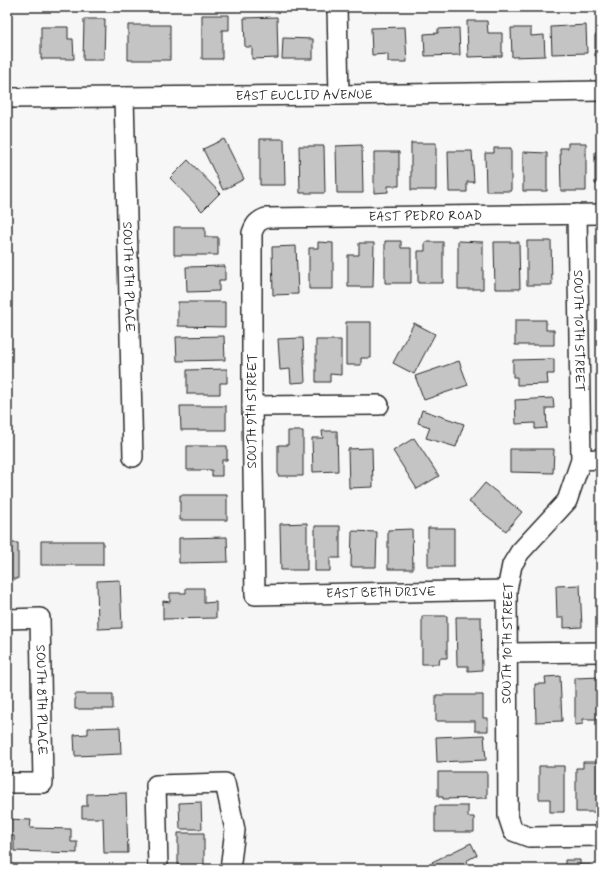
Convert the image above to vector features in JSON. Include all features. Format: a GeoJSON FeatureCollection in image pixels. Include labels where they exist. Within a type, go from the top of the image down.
{"type":"FeatureCollection","features":[{"type":"Feature","properties":{"kind":"street"},"geometry":{"type":"LineString","coordinates":[[338,7],[339,95]]}},
{"type":"Feature","properties":{"kind":"street","name":"EAST EUCLID AVENUE"},"geometry":{"type":"LineString","coordinates":[[7,98],[601,91]]}},
{"type":"Feature","properties":{"kind":"street","name":"SOUTH 8TH PLACE"},"geometry":{"type":"LineString","coordinates":[[124,97],[133,457]]}},
{"type":"Feature","properties":{"kind":"street","name":"SOUTH 10TH STREET"},"geometry":{"type":"LineString","coordinates":[[577,214],[581,460],[567,501],[520,552],[512,565],[507,590],[508,816],[513,831],[529,837],[601,836]]}},
{"type":"Feature","properties":{"kind":"street","name":"EAST PEDRO ROAD"},"geometry":{"type":"LineString","coordinates":[[254,227],[258,220],[266,218],[601,214]]}},
{"type":"Feature","properties":{"kind":"street","name":"SOUTH 9TH STREET"},"geometry":{"type":"LineString","coordinates":[[254,227],[252,233],[252,406],[255,595]]}},
{"type":"Feature","properties":{"kind":"street"},"geometry":{"type":"LineString","coordinates":[[252,406],[379,404]]}},
{"type":"Feature","properties":{"kind":"street"},"geometry":{"type":"LineString","coordinates":[[581,460],[601,459]]}},
{"type":"Feature","properties":{"kind":"street","name":"EAST BETH DRIVE"},"geometry":{"type":"LineString","coordinates":[[255,595],[507,590]]}},
{"type":"Feature","properties":{"kind":"street","name":"SOUTH 8TH PLACE"},"geometry":{"type":"LineString","coordinates":[[7,619],[40,618],[42,783],[7,783]]}},
{"type":"Feature","properties":{"kind":"street"},"geometry":{"type":"LineString","coordinates":[[507,653],[601,652]]}},
{"type":"Feature","properties":{"kind":"street"},"geometry":{"type":"LineString","coordinates":[[158,869],[156,784],[225,783],[235,830],[230,869]]}},
{"type":"Feature","properties":{"kind":"building"},"geometry":{"type":"Polygon","coordinates":[[[202,15],[229,15],[229,30],[222,30],[222,59],[202,59],[202,15]]]}},
{"type":"Feature","properties":{"kind":"building"},"geometry":{"type":"Polygon","coordinates":[[[277,17],[278,58],[252,59],[252,47],[245,47],[244,18],[277,17]]]}},
{"type":"Feature","properties":{"kind":"building"},"geometry":{"type":"Polygon","coordinates":[[[84,19],[105,19],[104,60],[83,60],[84,19]]]}},
{"type":"Feature","properties":{"kind":"building"},"geometry":{"type":"Polygon","coordinates":[[[467,21],[487,21],[488,33],[502,33],[502,56],[468,57],[467,21]]]}},
{"type":"Feature","properties":{"kind":"building"},"geometry":{"type":"Polygon","coordinates":[[[128,25],[170,25],[170,60],[128,60],[128,25]]]}},
{"type":"Feature","properties":{"kind":"building"},"geometry":{"type":"Polygon","coordinates":[[[586,25],[587,53],[552,54],[551,27],[586,25]]]}},
{"type":"Feature","properties":{"kind":"building"},"geometry":{"type":"Polygon","coordinates":[[[41,27],[68,27],[68,39],[73,39],[74,59],[41,59],[41,27]]]}},
{"type":"Feature","properties":{"kind":"building"},"geometry":{"type":"Polygon","coordinates":[[[405,27],[407,62],[388,62],[388,54],[372,55],[371,28],[405,27]]]}},
{"type":"Feature","properties":{"kind":"building"},"geometry":{"type":"Polygon","coordinates":[[[459,28],[460,55],[425,56],[424,34],[438,33],[438,29],[459,28]]]}},
{"type":"Feature","properties":{"kind":"building"},"geometry":{"type":"Polygon","coordinates":[[[511,28],[531,28],[531,36],[544,35],[545,56],[512,57],[511,28]]]}},
{"type":"Feature","properties":{"kind":"building"},"geometry":{"type":"Polygon","coordinates":[[[595,35],[601,35],[601,55],[595,56],[595,35]]]}},
{"type":"Feature","properties":{"kind":"building"},"geometry":{"type":"Polygon","coordinates":[[[283,38],[313,39],[313,59],[282,59],[283,38]]]}},
{"type":"Feature","properties":{"kind":"building"},"geometry":{"type":"Polygon","coordinates":[[[224,139],[244,179],[223,190],[203,149],[224,139]]]}},
{"type":"Feature","properties":{"kind":"building"},"geometry":{"type":"Polygon","coordinates":[[[260,139],[284,139],[285,185],[260,185],[260,139]]]}},
{"type":"Feature","properties":{"kind":"building"},"geometry":{"type":"Polygon","coordinates":[[[411,143],[436,143],[436,190],[411,190],[411,143]]]}},
{"type":"Feature","properties":{"kind":"building"},"geometry":{"type":"Polygon","coordinates":[[[568,143],[586,143],[586,191],[561,191],[560,148],[568,148],[568,143]]]}},
{"type":"Feature","properties":{"kind":"building"},"geometry":{"type":"Polygon","coordinates":[[[362,145],[363,193],[337,193],[336,146],[362,145]]]}},
{"type":"Feature","properties":{"kind":"building"},"geometry":{"type":"Polygon","coordinates":[[[299,146],[324,146],[325,193],[300,193],[299,146]]]}},
{"type":"Feature","properties":{"kind":"building"},"geometry":{"type":"Polygon","coordinates":[[[494,148],[511,148],[511,191],[486,191],[485,153],[494,153],[494,148]]]}},
{"type":"Feature","properties":{"kind":"building"},"geometry":{"type":"Polygon","coordinates":[[[448,151],[472,151],[474,182],[467,182],[467,192],[449,192],[448,151]]]}},
{"type":"Feature","properties":{"kind":"building"},"geometry":{"type":"Polygon","coordinates":[[[374,152],[399,152],[399,186],[388,186],[388,192],[374,193],[374,152]]]}},
{"type":"Feature","properties":{"kind":"building"},"geometry":{"type":"Polygon","coordinates":[[[523,152],[547,153],[547,191],[523,191],[523,152]]]}},
{"type":"Feature","properties":{"kind":"building"},"geometry":{"type":"Polygon","coordinates":[[[595,152],[601,152],[601,184],[595,184],[595,152]]]}},
{"type":"Feature","properties":{"kind":"building"},"geometry":{"type":"Polygon","coordinates":[[[188,160],[220,193],[202,211],[170,178],[188,160]]]}},
{"type":"Feature","properties":{"kind":"building"},"geometry":{"type":"Polygon","coordinates":[[[174,227],[205,227],[205,237],[218,237],[218,255],[174,255],[174,227]]]}},
{"type":"Feature","properties":{"kind":"building"},"geometry":{"type":"Polygon","coordinates":[[[385,241],[401,241],[401,248],[411,248],[411,283],[385,283],[385,241]]]}},
{"type":"Feature","properties":{"kind":"building"},"geometry":{"type":"Polygon","coordinates":[[[458,241],[483,242],[483,289],[458,289],[458,241]]]}},
{"type":"Feature","properties":{"kind":"building"},"geometry":{"type":"Polygon","coordinates":[[[527,241],[551,241],[552,285],[527,285],[527,241]]]}},
{"type":"Feature","properties":{"kind":"building"},"geometry":{"type":"Polygon","coordinates":[[[318,242],[333,243],[333,289],[309,289],[309,248],[318,248],[318,242]]]}},
{"type":"Feature","properties":{"kind":"building"},"geometry":{"type":"Polygon","coordinates":[[[425,242],[443,242],[443,283],[418,283],[418,251],[425,251],[425,242]]]}},
{"type":"Feature","properties":{"kind":"building"},"geometry":{"type":"Polygon","coordinates":[[[494,242],[519,242],[520,289],[495,289],[494,242]]]}},
{"type":"Feature","properties":{"kind":"building"},"geometry":{"type":"Polygon","coordinates":[[[359,243],[374,243],[373,287],[348,287],[348,255],[359,255],[359,243]]]}},
{"type":"Feature","properties":{"kind":"building"},"geometry":{"type":"Polygon","coordinates":[[[296,246],[298,294],[273,295],[272,247],[296,246]]]}},
{"type":"Feature","properties":{"kind":"building"},"geometry":{"type":"Polygon","coordinates":[[[225,266],[225,280],[219,280],[219,291],[187,292],[186,267],[225,266]]]}},
{"type":"Feature","properties":{"kind":"building"},"geometry":{"type":"Polygon","coordinates":[[[178,302],[225,302],[225,327],[178,326],[178,302]]]}},
{"type":"Feature","properties":{"kind":"building"},"geometry":{"type":"Polygon","coordinates":[[[515,320],[546,320],[546,330],[554,330],[554,345],[515,345],[515,320]]]}},
{"type":"Feature","properties":{"kind":"building"},"geometry":{"type":"Polygon","coordinates":[[[346,322],[371,322],[371,358],[361,358],[361,365],[346,365],[346,322]]]}},
{"type":"Feature","properties":{"kind":"building"},"geometry":{"type":"Polygon","coordinates":[[[414,323],[435,334],[414,374],[393,363],[414,323]]]}},
{"type":"Feature","properties":{"kind":"building"},"geometry":{"type":"Polygon","coordinates":[[[224,336],[225,360],[177,361],[176,337],[224,336]]]}},
{"type":"Feature","properties":{"kind":"building"},"geometry":{"type":"Polygon","coordinates":[[[303,338],[305,382],[291,383],[290,369],[280,370],[278,339],[303,338]]]}},
{"type":"Feature","properties":{"kind":"building"},"geometry":{"type":"Polygon","coordinates":[[[316,340],[341,340],[341,375],[330,374],[330,382],[316,382],[316,340]]]}},
{"type":"Feature","properties":{"kind":"building"},"geometry":{"type":"Polygon","coordinates":[[[554,359],[554,374],[547,374],[548,384],[517,385],[517,377],[513,377],[513,360],[554,359]]]}},
{"type":"Feature","properties":{"kind":"building"},"geometry":{"type":"Polygon","coordinates":[[[459,361],[468,385],[424,400],[415,376],[459,361]]]}},
{"type":"Feature","properties":{"kind":"building"},"geometry":{"type":"Polygon","coordinates":[[[227,369],[227,383],[220,383],[220,394],[187,394],[187,370],[227,369]]]}},
{"type":"Feature","properties":{"kind":"building"},"geometry":{"type":"Polygon","coordinates":[[[553,398],[554,408],[546,408],[547,428],[535,429],[535,423],[516,424],[515,400],[553,398]]]}},
{"type":"Feature","properties":{"kind":"building"},"geometry":{"type":"Polygon","coordinates":[[[180,406],[226,406],[226,430],[181,430],[180,406]]]}},
{"type":"Feature","properties":{"kind":"building"},"geometry":{"type":"Polygon","coordinates":[[[422,410],[464,424],[456,447],[426,438],[430,427],[418,423],[422,410]]]}},
{"type":"Feature","properties":{"kind":"building"},"geometry":{"type":"Polygon","coordinates":[[[288,431],[303,431],[303,476],[278,476],[278,445],[288,445],[288,431]]]}},
{"type":"Feature","properties":{"kind":"building"},"geometry":{"type":"Polygon","coordinates":[[[322,431],[337,431],[338,471],[313,472],[312,438],[323,438],[322,431]]]}},
{"type":"Feature","properties":{"kind":"building"},"geometry":{"type":"Polygon","coordinates":[[[414,438],[439,476],[417,489],[393,451],[414,438]]]}},
{"type":"Feature","properties":{"kind":"building"},"geometry":{"type":"Polygon","coordinates":[[[187,446],[227,446],[227,460],[222,460],[222,476],[212,476],[212,470],[187,470],[187,446]]]}},
{"type":"Feature","properties":{"kind":"building"},"geometry":{"type":"Polygon","coordinates":[[[372,448],[373,487],[349,488],[348,449],[372,448]]]}},
{"type":"Feature","properties":{"kind":"building"},"geometry":{"type":"Polygon","coordinates":[[[510,449],[554,449],[553,473],[510,472],[510,449]]]}},
{"type":"Feature","properties":{"kind":"building"},"geometry":{"type":"Polygon","coordinates":[[[485,483],[522,512],[506,531],[469,502],[485,483]]]}},
{"type":"Feature","properties":{"kind":"building"},"geometry":{"type":"Polygon","coordinates":[[[180,495],[227,495],[227,520],[180,520],[180,495]]]}},
{"type":"Feature","properties":{"kind":"building"},"geometry":{"type":"Polygon","coordinates":[[[307,523],[307,570],[281,570],[280,524],[307,523]]]}},
{"type":"Feature","properties":{"kind":"building"},"geometry":{"type":"Polygon","coordinates":[[[315,526],[340,526],[340,558],[330,558],[330,571],[315,571],[315,526]]]}},
{"type":"Feature","properties":{"kind":"building"},"geometry":{"type":"Polygon","coordinates":[[[428,528],[454,528],[454,567],[428,567],[428,528]]]}},
{"type":"Feature","properties":{"kind":"building"},"geometry":{"type":"Polygon","coordinates":[[[412,529],[413,569],[388,569],[388,530],[412,529]]]}},
{"type":"Feature","properties":{"kind":"building"},"geometry":{"type":"Polygon","coordinates":[[[352,531],[377,532],[376,567],[351,567],[352,531]]]}},
{"type":"Feature","properties":{"kind":"building"},"geometry":{"type":"Polygon","coordinates":[[[227,537],[228,562],[179,563],[179,538],[227,537]]]}},
{"type":"Feature","properties":{"kind":"building"},"geometry":{"type":"Polygon","coordinates":[[[41,541],[103,541],[103,565],[41,565],[41,541]]]}},
{"type":"Feature","properties":{"kind":"building"},"geometry":{"type":"Polygon","coordinates":[[[7,543],[18,543],[18,579],[7,579],[7,543]]]}},
{"type":"Feature","properties":{"kind":"building"},"geometry":{"type":"Polygon","coordinates":[[[120,580],[122,628],[98,629],[97,581],[120,580]]]}},
{"type":"Feature","properties":{"kind":"building"},"geometry":{"type":"Polygon","coordinates":[[[580,585],[582,627],[564,628],[564,618],[557,618],[556,586],[580,585]]]}},
{"type":"Feature","properties":{"kind":"building"},"geometry":{"type":"Polygon","coordinates":[[[186,588],[204,588],[204,603],[216,602],[216,618],[163,619],[163,601],[170,602],[170,593],[186,593],[186,588]]]}},
{"type":"Feature","properties":{"kind":"building"},"geometry":{"type":"Polygon","coordinates":[[[422,616],[447,616],[447,658],[440,658],[439,664],[422,664],[422,616]]]}},
{"type":"Feature","properties":{"kind":"building"},"geometry":{"type":"Polygon","coordinates":[[[456,617],[481,617],[482,670],[468,671],[468,666],[457,666],[456,617]]]}},
{"type":"Feature","properties":{"kind":"building"},"geometry":{"type":"Polygon","coordinates":[[[560,676],[562,721],[536,722],[535,684],[546,684],[545,677],[560,676]]]}},
{"type":"Feature","properties":{"kind":"building"},"geometry":{"type":"Polygon","coordinates":[[[601,677],[601,719],[583,719],[583,724],[575,725],[575,678],[601,677]]]}},
{"type":"Feature","properties":{"kind":"building"},"geometry":{"type":"Polygon","coordinates":[[[75,694],[113,694],[113,709],[75,709],[75,694]]]}},
{"type":"Feature","properties":{"kind":"building"},"geometry":{"type":"Polygon","coordinates":[[[436,695],[483,695],[483,718],[488,718],[488,731],[475,731],[475,721],[436,721],[436,695]]]}},
{"type":"Feature","properties":{"kind":"building"},"geometry":{"type":"Polygon","coordinates":[[[120,727],[121,754],[75,756],[74,735],[88,734],[88,728],[120,727]]]}},
{"type":"Feature","properties":{"kind":"building"},"geometry":{"type":"Polygon","coordinates":[[[484,735],[486,760],[437,762],[436,737],[484,735]]]}},
{"type":"Feature","properties":{"kind":"building"},"geometry":{"type":"Polygon","coordinates":[[[583,762],[600,762],[600,812],[576,812],[576,768],[583,768],[583,762]]]}},
{"type":"Feature","properties":{"kind":"building"},"geometry":{"type":"Polygon","coordinates":[[[539,766],[564,766],[564,812],[550,812],[550,799],[539,799],[539,766]]]}},
{"type":"Feature","properties":{"kind":"building"},"geometry":{"type":"Polygon","coordinates":[[[438,772],[487,772],[487,798],[443,799],[443,797],[438,797],[438,772]]]}},
{"type":"Feature","properties":{"kind":"building"},"geometry":{"type":"Polygon","coordinates":[[[126,793],[128,853],[104,853],[103,818],[82,818],[82,806],[87,806],[87,794],[126,793]]]}},
{"type":"Feature","properties":{"kind":"building"},"geometry":{"type":"Polygon","coordinates":[[[201,802],[202,829],[180,829],[179,803],[201,802]]]}},
{"type":"Feature","properties":{"kind":"building"},"geometry":{"type":"Polygon","coordinates":[[[435,806],[468,806],[468,817],[474,817],[474,832],[435,832],[435,806]]]}},
{"type":"Feature","properties":{"kind":"building"},"geometry":{"type":"Polygon","coordinates":[[[7,819],[31,820],[30,828],[71,829],[71,842],[77,842],[77,853],[14,851],[14,836],[7,836],[7,819]]]}},
{"type":"Feature","properties":{"kind":"building"},"geometry":{"type":"Polygon","coordinates":[[[178,833],[204,833],[204,869],[178,869],[178,833]]]}},
{"type":"Feature","properties":{"kind":"building"},"geometry":{"type":"Polygon","coordinates":[[[471,843],[477,855],[466,861],[470,869],[435,869],[432,862],[471,843]]]}},
{"type":"Feature","properties":{"kind":"building"},"geometry":{"type":"Polygon","coordinates":[[[565,860],[580,860],[580,865],[590,865],[590,869],[565,869],[565,860]]]}}]}
